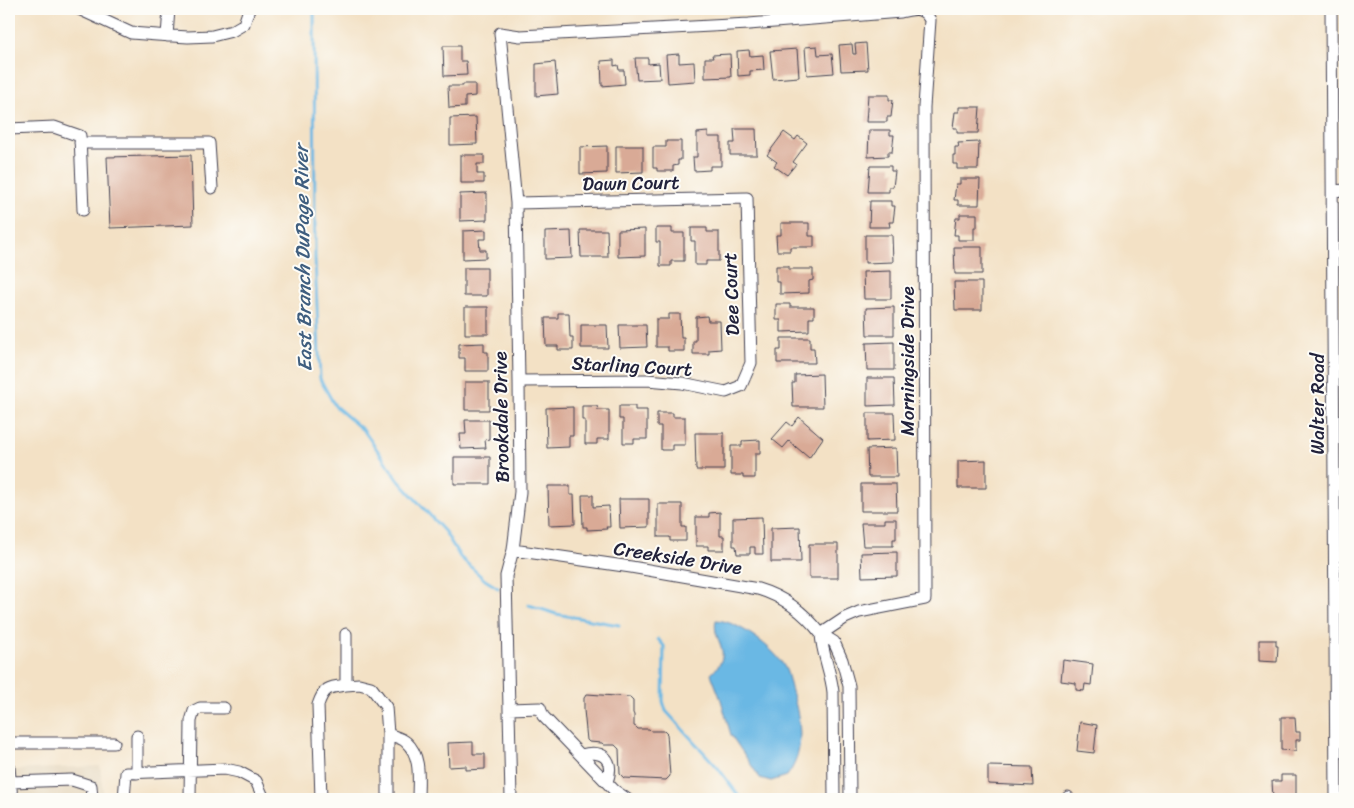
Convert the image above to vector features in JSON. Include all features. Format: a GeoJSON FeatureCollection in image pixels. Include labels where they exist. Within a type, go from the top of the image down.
{"type":"FeatureCollection","features":[{"type":"Feature","properties":{"kind":"street"},"geometry":{"type":"LineString","coordinates":[[79,9],[131,33],[167,36],[212,36],[232,30],[244,24],[249,9]]}},
{"type":"Feature","properties":{"kind":"street"},"geometry":{"type":"LineString","coordinates":[[167,36],[169,9]]}},
{"type":"Feature","properties":{"kind":"street","name":"Walter Road"},"geometry":{"type":"LineString","coordinates":[[1331,9],[1336,799]]}},
{"type":"Feature","properties":{"kind":"street","name":"Brookdale Drive"},"geometry":{"type":"LineString","coordinates":[[511,799],[506,576],[513,550],[520,492],[519,381],[516,202],[500,33],[520,36],[739,24],[912,10],[926,13]]}},
{"type":"Feature","properties":{"kind":"street","name":"Morningside Drive"},"geometry":{"type":"LineString","coordinates":[[821,634],[845,618],[859,612],[925,599],[924,107],[930,20],[926,13]]}},
{"type":"Feature","properties":{"kind":"street"},"geometry":{"type":"LineString","coordinates":[[9,129],[54,127],[80,136],[83,210]]}},
{"type":"Feature","properties":{"kind":"street"},"geometry":{"type":"LineString","coordinates":[[80,143],[209,143],[212,188]]}},
{"type":"Feature","properties":{"kind":"street"},"geometry":{"type":"LineString","coordinates":[[1333,191],[1345,190]]}},
{"type":"Feature","properties":{"kind":"street","name":"Dawn Court"},"geometry":{"type":"LineString","coordinates":[[516,202],[747,198]]}},
{"type":"Feature","properties":{"kind":"street","name":"Dee Court"},"geometry":{"type":"LineString","coordinates":[[741,386],[751,363],[747,198]]}},
{"type":"Feature","properties":{"kind":"street","name":"Starling Court"},"geometry":{"type":"LineString","coordinates":[[519,381],[647,380],[682,383],[726,392],[741,386]]}},
{"type":"Feature","properties":{"kind":"street","name":"Creekside Drive"},"geometry":{"type":"LineString","coordinates":[[513,550],[631,567],[758,589],[772,593],[792,604],[811,620],[821,634],[834,642],[846,675],[848,686],[850,799]]}},
{"type":"Feature","properties":{"kind":"street"},"geometry":{"type":"LineString","coordinates":[[346,634],[346,685]]}},
{"type":"Feature","properties":{"kind":"street"},"geometry":{"type":"LineString","coordinates":[[821,634],[822,649],[831,676],[834,799]]}},
{"type":"Feature","properties":{"kind":"street"},"geometry":{"type":"LineString","coordinates":[[321,799],[318,705],[322,694],[330,687],[359,684],[371,687],[386,707],[388,799]]}},
{"type":"Feature","properties":{"kind":"street"},"geometry":{"type":"LineString","coordinates":[[190,799],[191,721],[194,711],[200,708],[224,708]]}},
{"type":"Feature","properties":{"kind":"street"},"geometry":{"type":"LineString","coordinates":[[509,709],[540,708],[542,716],[614,790],[627,799]]}},
{"type":"Feature","properties":{"kind":"street"},"geometry":{"type":"LineString","coordinates":[[388,734],[406,741],[414,752],[418,763],[418,799]]}},
{"type":"Feature","properties":{"kind":"street"},"geometry":{"type":"LineString","coordinates":[[136,736],[137,773]]}},
{"type":"Feature","properties":{"kind":"street"},"geometry":{"type":"LineString","coordinates":[[833,740],[849,740]]}},
{"type":"Feature","properties":{"kind":"street"},"geometry":{"type":"LineString","coordinates":[[9,743],[114,743]]}},
{"type":"Feature","properties":{"kind":"street"},"geometry":{"type":"LineString","coordinates":[[581,755],[590,752],[606,757],[610,764],[607,782]]}},
{"type":"Feature","properties":{"kind":"street"},"geometry":{"type":"LineString","coordinates":[[9,766],[12,799]]}},
{"type":"Feature","properties":{"kind":"street"},"geometry":{"type":"LineString","coordinates":[[124,799],[126,774],[225,769],[239,772],[256,781],[264,799]]}},
{"type":"Feature","properties":{"kind":"street"},"geometry":{"type":"LineString","coordinates":[[10,782],[72,780],[91,786],[92,799]]}},
{"type":"Feature","properties":{"kind":"shaded area"},"geometry":{"type":"Polygon","coordinates":[[[100,766],[104,799],[16,799],[12,770],[100,766]]]}},
{"type":"Feature","properties":{"kind":"green space"},"geometry":{"type":"Polygon","coordinates":[[[1339,466],[1345,466],[1345,606],[1339,466]]]}},
{"type":"Feature","properties":{"kind":"water"},"geometry":{"type":"Polygon","coordinates":[[[716,620],[725,621],[754,636],[772,651],[785,668],[797,710],[800,733],[797,755],[787,776],[771,781],[760,778],[731,735],[711,674],[722,659],[721,647],[715,628],[716,620]]]}},
{"type":"Feature","properties":{"kind":"building"},"geometry":{"type":"Polygon","coordinates":[[[866,43],[868,70],[841,71],[839,45],[852,44],[853,54],[856,54],[855,44],[866,43]]]}},
{"type":"Feature","properties":{"kind":"building"},"geometry":{"type":"Polygon","coordinates":[[[443,46],[460,46],[460,61],[466,61],[467,75],[444,76],[443,46]]]}},
{"type":"Feature","properties":{"kind":"building"},"geometry":{"type":"Polygon","coordinates":[[[817,46],[818,55],[832,54],[834,73],[807,75],[805,47],[817,46]]]}},
{"type":"Feature","properties":{"kind":"building"},"geometry":{"type":"Polygon","coordinates":[[[797,49],[799,77],[773,79],[770,51],[797,49]]]}},
{"type":"Feature","properties":{"kind":"building"},"geometry":{"type":"Polygon","coordinates":[[[749,50],[750,56],[763,55],[764,70],[750,71],[750,75],[738,76],[737,51],[749,50]]]}},
{"type":"Feature","properties":{"kind":"building"},"geometry":{"type":"Polygon","coordinates":[[[679,54],[679,63],[694,62],[695,81],[668,83],[666,55],[679,54]]]}},
{"type":"Feature","properties":{"kind":"building"},"geometry":{"type":"Polygon","coordinates":[[[730,54],[731,77],[705,78],[705,58],[713,58],[712,55],[730,54]]]}},
{"type":"Feature","properties":{"kind":"building"},"geometry":{"type":"Polygon","coordinates":[[[635,58],[648,58],[648,64],[659,63],[660,79],[637,80],[635,58]]]}},
{"type":"Feature","properties":{"kind":"building"},"geometry":{"type":"Polygon","coordinates":[[[614,60],[614,66],[618,65],[619,70],[624,70],[625,84],[602,86],[601,61],[614,60]]]}},
{"type":"Feature","properties":{"kind":"building"},"geometry":{"type":"Polygon","coordinates":[[[555,62],[558,94],[536,96],[536,64],[555,62]]]}},
{"type":"Feature","properties":{"kind":"building"},"geometry":{"type":"Polygon","coordinates":[[[463,84],[475,84],[475,96],[465,97],[465,107],[449,108],[448,86],[463,86],[463,84]]]}},
{"type":"Feature","properties":{"kind":"building"},"geometry":{"type":"Polygon","coordinates":[[[868,95],[889,95],[889,100],[893,100],[891,117],[887,117],[887,122],[866,122],[868,95]]]}},
{"type":"Feature","properties":{"kind":"building"},"geometry":{"type":"Polygon","coordinates":[[[959,107],[980,107],[978,133],[957,133],[957,128],[953,128],[955,112],[959,112],[959,107]]]}},
{"type":"Feature","properties":{"kind":"building"},"geometry":{"type":"Polygon","coordinates":[[[476,117],[477,144],[450,145],[450,118],[476,117]]]}},
{"type":"Feature","properties":{"kind":"building"},"geometry":{"type":"Polygon","coordinates":[[[734,129],[756,129],[757,155],[730,155],[730,143],[735,143],[734,129]]]}},
{"type":"Feature","properties":{"kind":"building"},"geometry":{"type":"Polygon","coordinates":[[[869,130],[890,130],[890,135],[894,135],[892,152],[888,152],[888,156],[868,157],[869,130]]]}},
{"type":"Feature","properties":{"kind":"building"},"geometry":{"type":"Polygon","coordinates":[[[708,132],[708,137],[721,137],[721,166],[710,166],[710,170],[694,171],[693,157],[697,157],[697,133],[708,132]]]}},
{"type":"Feature","properties":{"kind":"building"},"geometry":{"type":"Polygon","coordinates":[[[784,132],[795,140],[798,136],[807,143],[793,162],[796,164],[787,175],[774,166],[777,162],[767,155],[784,132]]]}},
{"type":"Feature","properties":{"kind":"building"},"geometry":{"type":"Polygon","coordinates":[[[666,141],[681,141],[681,160],[678,160],[678,165],[673,166],[673,171],[657,171],[657,168],[653,168],[653,147],[666,147],[666,141]]]}},
{"type":"Feature","properties":{"kind":"building"},"geometry":{"type":"Polygon","coordinates":[[[979,142],[978,169],[957,169],[957,164],[953,164],[953,155],[955,155],[955,147],[959,147],[958,143],[979,142]]]}},
{"type":"Feature","properties":{"kind":"building"},"geometry":{"type":"Polygon","coordinates":[[[607,146],[607,173],[580,174],[580,147],[607,146]]]}},
{"type":"Feature","properties":{"kind":"building"},"geometry":{"type":"Polygon","coordinates":[[[616,146],[643,146],[643,172],[616,173],[616,146]]]}},
{"type":"Feature","properties":{"kind":"building"},"geometry":{"type":"Polygon","coordinates":[[[191,155],[193,225],[110,228],[107,157],[191,155]]]}},
{"type":"Feature","properties":{"kind":"building"},"geometry":{"type":"Polygon","coordinates":[[[461,155],[484,155],[484,164],[477,164],[477,174],[484,174],[484,183],[461,183],[461,155]]]}},
{"type":"Feature","properties":{"kind":"building"},"geometry":{"type":"Polygon","coordinates":[[[870,166],[891,166],[891,171],[895,171],[893,187],[889,187],[889,192],[868,192],[870,166]]]}},
{"type":"Feature","properties":{"kind":"building"},"geometry":{"type":"Polygon","coordinates":[[[960,179],[980,179],[979,205],[958,205],[958,200],[954,200],[956,184],[960,184],[960,179]]]}},
{"type":"Feature","properties":{"kind":"building"},"geometry":{"type":"Polygon","coordinates":[[[487,193],[487,220],[460,221],[460,194],[487,193]]]}},
{"type":"Feature","properties":{"kind":"building"},"geometry":{"type":"Polygon","coordinates":[[[870,201],[891,201],[891,206],[895,206],[893,222],[889,222],[890,227],[869,227],[870,201]]]}},
{"type":"Feature","properties":{"kind":"building"},"geometry":{"type":"Polygon","coordinates":[[[960,214],[977,214],[974,240],[958,240],[958,235],[954,235],[956,218],[960,218],[960,214]]]}},
{"type":"Feature","properties":{"kind":"building"},"geometry":{"type":"Polygon","coordinates":[[[781,223],[809,223],[809,236],[814,236],[814,247],[790,247],[790,251],[777,251],[776,235],[781,235],[781,223]]]}},
{"type":"Feature","properties":{"kind":"building"},"geometry":{"type":"Polygon","coordinates":[[[656,228],[672,228],[672,233],[684,233],[684,261],[671,261],[671,266],[660,266],[660,242],[656,242],[656,228]]]}},
{"type":"Feature","properties":{"kind":"building"},"geometry":{"type":"Polygon","coordinates":[[[691,228],[707,228],[707,232],[719,232],[719,261],[706,261],[706,265],[695,265],[695,241],[691,241],[691,228]]]}},
{"type":"Feature","properties":{"kind":"building"},"geometry":{"type":"Polygon","coordinates":[[[645,229],[645,256],[618,257],[618,230],[645,229]]]}},
{"type":"Feature","properties":{"kind":"building"},"geometry":{"type":"Polygon","coordinates":[[[486,230],[486,239],[479,239],[480,250],[486,250],[486,258],[463,259],[463,231],[486,230]]]}},
{"type":"Feature","properties":{"kind":"building"},"geometry":{"type":"Polygon","coordinates":[[[580,230],[607,230],[608,257],[581,257],[580,230]]]}},
{"type":"Feature","properties":{"kind":"building"},"geometry":{"type":"Polygon","coordinates":[[[571,231],[572,258],[545,259],[545,232],[571,231]]]}},
{"type":"Feature","properties":{"kind":"building"},"geometry":{"type":"Polygon","coordinates":[[[865,235],[892,235],[893,262],[865,263],[865,235]]]}},
{"type":"Feature","properties":{"kind":"building"},"geometry":{"type":"Polygon","coordinates":[[[954,247],[982,247],[982,274],[955,274],[954,247]]]}},
{"type":"Feature","properties":{"kind":"building"},"geometry":{"type":"Polygon","coordinates":[[[776,266],[789,266],[789,269],[813,269],[813,280],[809,281],[809,293],[780,294],[780,282],[776,282],[776,266]]]}},
{"type":"Feature","properties":{"kind":"building"},"geometry":{"type":"Polygon","coordinates":[[[464,268],[487,268],[487,296],[464,296],[464,268]]]}},
{"type":"Feature","properties":{"kind":"building"},"geometry":{"type":"Polygon","coordinates":[[[891,271],[891,299],[864,299],[863,272],[891,271]]]}},
{"type":"Feature","properties":{"kind":"building"},"geometry":{"type":"Polygon","coordinates":[[[954,282],[982,282],[982,310],[955,310],[954,282]]]}},
{"type":"Feature","properties":{"kind":"building"},"geometry":{"type":"Polygon","coordinates":[[[776,304],[790,304],[790,307],[814,307],[814,318],[809,318],[809,331],[781,332],[781,320],[776,320],[776,304]]]}},
{"type":"Feature","properties":{"kind":"building"},"geometry":{"type":"Polygon","coordinates":[[[465,307],[488,307],[488,334],[465,334],[465,307]]]}},
{"type":"Feature","properties":{"kind":"building"},"geometry":{"type":"Polygon","coordinates":[[[894,307],[894,335],[867,335],[866,308],[894,307]]]}},
{"type":"Feature","properties":{"kind":"building"},"geometry":{"type":"Polygon","coordinates":[[[558,313],[569,313],[570,337],[573,337],[573,350],[558,350],[558,346],[546,346],[545,318],[558,318],[558,313]]]}},
{"type":"Feature","properties":{"kind":"building"},"geometry":{"type":"Polygon","coordinates":[[[669,314],[680,314],[681,338],[684,338],[684,351],[668,351],[668,347],[656,347],[656,319],[669,319],[669,314]]]}},
{"type":"Feature","properties":{"kind":"building"},"geometry":{"type":"Polygon","coordinates":[[[707,316],[708,321],[720,321],[721,349],[709,350],[709,354],[693,354],[693,341],[696,341],[696,317],[707,316]]]}},
{"type":"Feature","properties":{"kind":"building"},"geometry":{"type":"Polygon","coordinates":[[[581,325],[607,325],[608,348],[581,348],[581,325]]]}},
{"type":"Feature","properties":{"kind":"building"},"geometry":{"type":"Polygon","coordinates":[[[619,325],[646,325],[647,347],[620,348],[619,325]]]}},
{"type":"Feature","properties":{"kind":"building"},"geometry":{"type":"Polygon","coordinates":[[[781,338],[810,338],[810,348],[814,348],[815,363],[777,363],[777,350],[781,350],[781,338]]]}},
{"type":"Feature","properties":{"kind":"building"},"geometry":{"type":"Polygon","coordinates":[[[894,342],[894,370],[867,370],[866,343],[894,342]]]}},
{"type":"Feature","properties":{"kind":"building"},"geometry":{"type":"Polygon","coordinates":[[[484,343],[484,352],[488,352],[488,371],[465,371],[465,358],[459,358],[459,344],[484,343]]]}},
{"type":"Feature","properties":{"kind":"building"},"geometry":{"type":"Polygon","coordinates":[[[822,374],[823,407],[793,407],[792,383],[795,383],[795,375],[822,374]]]}},
{"type":"Feature","properties":{"kind":"building"},"geometry":{"type":"Polygon","coordinates":[[[867,378],[894,378],[895,405],[867,406],[867,378]]]}},
{"type":"Feature","properties":{"kind":"building"},"geometry":{"type":"Polygon","coordinates":[[[465,382],[489,382],[489,410],[465,410],[465,382]]]}},
{"type":"Feature","properties":{"kind":"building"},"geometry":{"type":"Polygon","coordinates":[[[582,406],[597,406],[598,410],[609,410],[609,439],[597,439],[597,444],[585,444],[585,420],[582,420],[582,406]]]}},
{"type":"Feature","properties":{"kind":"building"},"geometry":{"type":"Polygon","coordinates":[[[619,406],[635,406],[635,410],[647,410],[647,439],[634,439],[634,443],[623,443],[623,419],[619,419],[619,406]]]}},
{"type":"Feature","properties":{"kind":"building"},"geometry":{"type":"Polygon","coordinates":[[[573,407],[573,436],[569,436],[569,447],[547,448],[546,408],[573,407]]]}},
{"type":"Feature","properties":{"kind":"building"},"geometry":{"type":"Polygon","coordinates":[[[657,413],[673,413],[673,417],[685,417],[685,445],[672,445],[672,450],[661,450],[661,426],[657,426],[657,413]]]}},
{"type":"Feature","properties":{"kind":"building"},"geometry":{"type":"Polygon","coordinates":[[[867,413],[894,413],[895,440],[867,441],[867,413]]]}},
{"type":"Feature","properties":{"kind":"building"},"geometry":{"type":"Polygon","coordinates":[[[799,417],[823,438],[809,458],[789,441],[783,448],[772,439],[787,422],[792,426],[799,417]]]}},
{"type":"Feature","properties":{"kind":"building"},"geometry":{"type":"Polygon","coordinates":[[[465,420],[489,420],[489,439],[485,440],[486,448],[461,449],[460,434],[466,434],[465,420]]]}},
{"type":"Feature","properties":{"kind":"building"},"geometry":{"type":"Polygon","coordinates":[[[695,433],[724,433],[724,470],[696,470],[695,433]]]}},
{"type":"Feature","properties":{"kind":"building"},"geometry":{"type":"Polygon","coordinates":[[[760,440],[760,454],[755,454],[755,478],[731,475],[731,446],[742,446],[742,441],[760,440]]]}},
{"type":"Feature","properties":{"kind":"building"},"geometry":{"type":"Polygon","coordinates":[[[896,448],[897,477],[868,477],[867,449],[896,448]]]}},
{"type":"Feature","properties":{"kind":"building"},"geometry":{"type":"Polygon","coordinates":[[[454,457],[490,457],[490,484],[454,484],[454,457]]]}},
{"type":"Feature","properties":{"kind":"building"},"geometry":{"type":"Polygon","coordinates":[[[986,460],[986,488],[958,488],[958,461],[986,460]]]}},
{"type":"Feature","properties":{"kind":"building"},"geometry":{"type":"Polygon","coordinates":[[[861,484],[896,484],[897,511],[861,511],[861,484]]]}},
{"type":"Feature","properties":{"kind":"building"},"geometry":{"type":"Polygon","coordinates":[[[548,486],[570,486],[570,495],[574,495],[575,524],[549,525],[548,486]]]}},
{"type":"Feature","properties":{"kind":"building"},"geometry":{"type":"Polygon","coordinates":[[[582,495],[593,495],[593,507],[609,506],[610,527],[606,527],[607,529],[587,530],[587,527],[583,527],[582,495]]]}},
{"type":"Feature","properties":{"kind":"building"},"geometry":{"type":"Polygon","coordinates":[[[619,499],[649,499],[649,527],[620,528],[619,499]]]}},
{"type":"Feature","properties":{"kind":"building"},"geometry":{"type":"Polygon","coordinates":[[[658,504],[682,504],[682,527],[686,527],[686,541],[670,541],[670,537],[658,537],[658,504]]]}},
{"type":"Feature","properties":{"kind":"building"},"geometry":{"type":"Polygon","coordinates":[[[720,512],[720,536],[724,536],[724,550],[708,550],[708,546],[696,546],[696,517],[709,517],[709,513],[720,512]]]}},
{"type":"Feature","properties":{"kind":"building"},"geometry":{"type":"Polygon","coordinates":[[[762,517],[763,554],[755,554],[755,547],[750,547],[750,554],[737,554],[736,546],[733,546],[733,518],[762,517]]]}},
{"type":"Feature","properties":{"kind":"building"},"geometry":{"type":"Polygon","coordinates":[[[885,519],[896,519],[896,539],[893,539],[893,546],[863,546],[861,523],[885,523],[885,519]]]}},
{"type":"Feature","properties":{"kind":"building"},"geometry":{"type":"Polygon","coordinates":[[[800,527],[801,562],[771,562],[771,528],[800,527]]]}},
{"type":"Feature","properties":{"kind":"building"},"geometry":{"type":"Polygon","coordinates":[[[809,544],[838,544],[838,578],[809,578],[809,544]]]}},
{"type":"Feature","properties":{"kind":"building"},"geometry":{"type":"Polygon","coordinates":[[[897,552],[897,576],[862,577],[861,553],[897,552]]]}},
{"type":"Feature","properties":{"kind":"building"},"geometry":{"type":"Polygon","coordinates":[[[1259,640],[1276,640],[1276,646],[1278,646],[1277,662],[1259,661],[1259,640]]]}},
{"type":"Feature","properties":{"kind":"building"},"geometry":{"type":"Polygon","coordinates":[[[1063,660],[1093,664],[1091,685],[1085,684],[1084,691],[1076,690],[1076,683],[1061,681],[1063,660]]]}},
{"type":"Feature","properties":{"kind":"building"},"geometry":{"type":"Polygon","coordinates":[[[587,694],[630,697],[633,700],[634,726],[638,729],[664,731],[667,734],[670,776],[666,780],[624,778],[620,774],[619,749],[615,745],[604,745],[587,740],[584,698],[587,694]]]}},
{"type":"Feature","properties":{"kind":"building"},"geometry":{"type":"Polygon","coordinates":[[[1281,717],[1295,717],[1296,732],[1300,732],[1300,740],[1296,740],[1296,751],[1281,750],[1281,717]]]}},
{"type":"Feature","properties":{"kind":"building"},"geometry":{"type":"Polygon","coordinates":[[[1080,722],[1097,725],[1094,753],[1077,751],[1080,722]]]}},
{"type":"Feature","properties":{"kind":"building"},"geometry":{"type":"Polygon","coordinates":[[[473,742],[473,754],[485,754],[485,769],[466,770],[466,766],[449,767],[448,743],[473,742]]]}},
{"type":"Feature","properties":{"kind":"building"},"geometry":{"type":"Polygon","coordinates":[[[988,766],[1032,767],[1033,786],[988,784],[988,766]]]}},
{"type":"Feature","properties":{"kind":"building"},"geometry":{"type":"Polygon","coordinates":[[[1281,775],[1296,775],[1296,799],[1273,799],[1272,781],[1281,781],[1281,775]]]}},
{"type":"Feature","properties":{"kind":"waterway","name":"East Branch DuPage River"},"geometry":{"type":"LineString","coordinates":[[314,9],[315,258],[320,379],[335,406],[364,431],[399,481],[445,532],[460,557],[485,580],[498,588]]}},
{"type":"Feature","properties":{"kind":"waterway","name":"East Branch DuPage River"},"geometry":{"type":"LineString","coordinates":[[529,605],[556,614],[619,625]]}},
{"type":"Feature","properties":{"kind":"waterway","name":"East Branch DuPage River"},"geometry":{"type":"LineString","coordinates":[[658,639],[664,646],[663,701],[666,711],[718,768],[741,799]]}}]}
